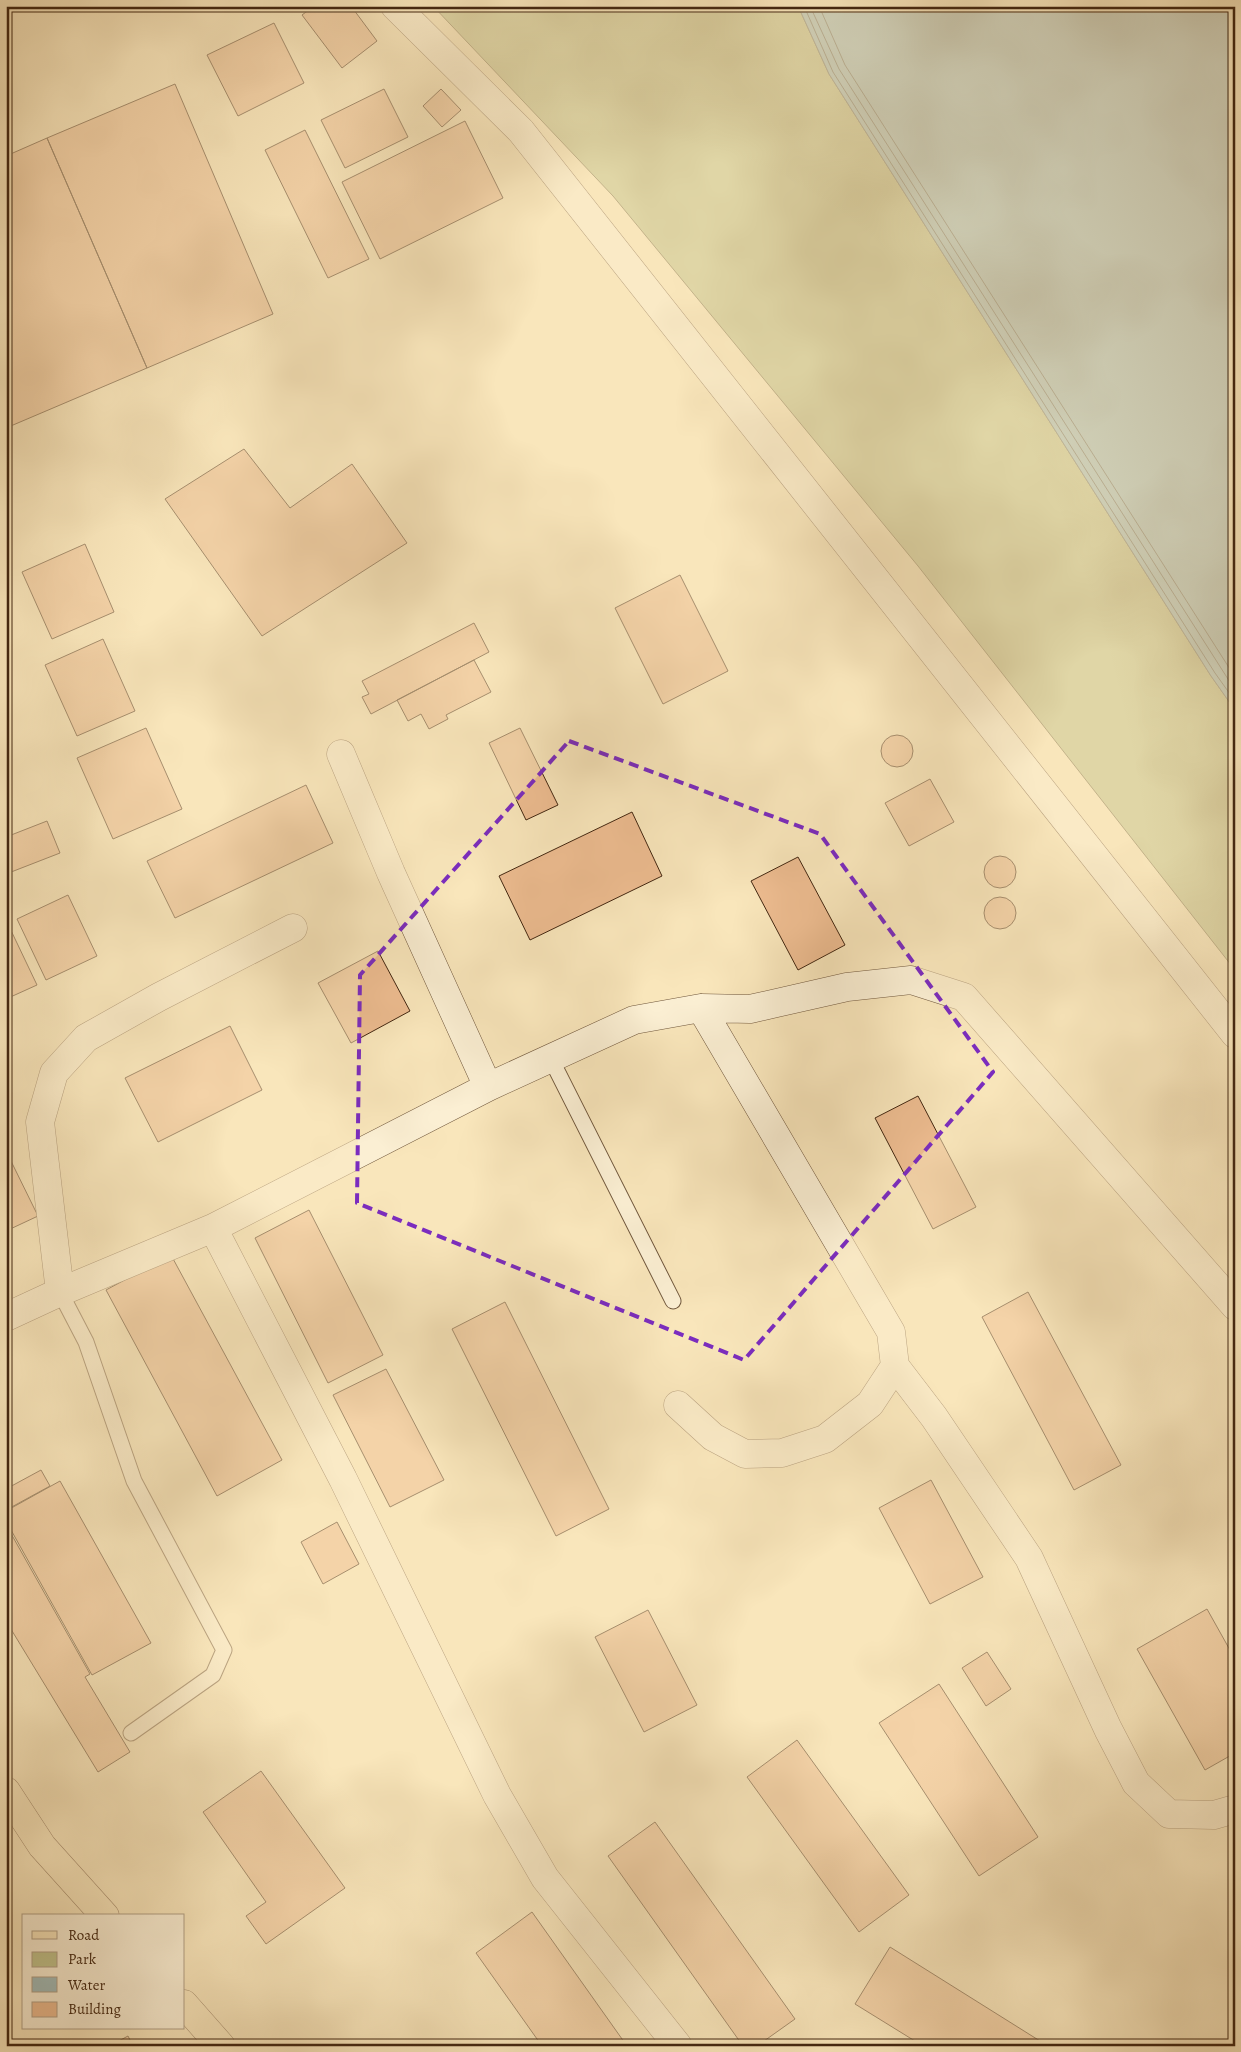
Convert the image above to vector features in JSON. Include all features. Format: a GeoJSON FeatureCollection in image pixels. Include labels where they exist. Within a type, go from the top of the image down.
{"type":"FeatureCollection","features":[{"type":"Feature","properties":{"kind":"main road"},"geometry":{"type":"LineString","coordinates":[[6,1791],[42,1846],[103,1914]]}},
{"type":"Feature","properties":{"kind":"main road"},"geometry":{"type":"LineString","coordinates":[[185,2005],[221,2046]]}},
{"type":"Feature","properties":{"kind":"street"},"geometry":{"type":"LineString","coordinates":[[395,6],[521,131],[1235,1034]]}},
{"type":"Feature","properties":{"kind":"street"},"geometry":{"type":"LineString","coordinates":[[341,754],[391,873],[488,1087]]}},
{"type":"Feature","properties":{"kind":"street"},"geometry":{"type":"LineString","coordinates":[[60,1292],[40,1122],[54,1073],[86,1038],[159,997],[293,928]]}},
{"type":"Feature","properties":{"kind":"street"},"geometry":{"type":"LineString","coordinates":[[6,1317],[60,1292],[213,1228],[488,1087],[634,1020],[701,1008],[750,1009],[847,987],[912,980],[964,997],[1235,1306]]}},
{"type":"Feature","properties":{"kind":"street"},"geometry":{"type":"LineString","coordinates":[[701,1008],[891,1332],[895,1366],[934,1417],[1029,1558],[1108,1729],[1136,1783],[1169,1814],[1214,1815],[1235,1809]]}},
{"type":"Feature","properties":{"kind":"street"},"geometry":{"type":"LineString","coordinates":[[213,1228],[343,1479],[497,1796],[545,1878],[678,2046]]}},
{"type":"Feature","properties":{"kind":"street"},"geometry":{"type":"LineString","coordinates":[[678,1405],[713,1437],[744,1454],[782,1454],[825,1439],[833,1434],[870,1404],[895,1366]]}},
{"type":"Feature","properties":{"kind":"lane"},"geometry":{"type":"LineString","coordinates":[[551,1059],[673,1301]]}},
{"type":"Feature","properties":{"kind":"lane"},"geometry":{"type":"LineString","coordinates":[[60,1292],[86,1342],[134,1480],[224,1650],[213,1675],[131,1733]]}},
{"type":"Feature","properties":{"kind":"highlighted area"},"geometry":{"type":"Polygon","coordinates":[[[569,741],[820,834],[993,1072],[744,1360],[357,1203],[360,975],[569,741]]]}},
{"type":"Feature","properties":{"kind":"green space"},"geometry":{"type":"Polygon","coordinates":[[[433,6],[798,6],[829,74],[1211,676],[1235,710],[1235,970],[918,566],[613,196],[433,6]]]}},
{"type":"Feature","properties":{"kind":"water"},"geometry":{"type":"Polygon","coordinates":[[[798,6],[1235,6],[1235,710],[1211,676],[829,74],[798,6]]]}},
{"type":"Feature","properties":{"kind":"building"},"geometry":{"type":"Polygon","coordinates":[[[314,6],[351,6],[377,41],[342,68],[302,15],[314,6]]]}},
{"type":"Feature","properties":{"kind":"building"},"geometry":{"type":"Polygon","coordinates":[[[274,23],[304,83],[238,116],[207,55],[274,23]]]}},
{"type":"Feature","properties":{"kind":"building"},"geometry":{"type":"Polygon","coordinates":[[[175,84],[273,314],[147,368],[47,138],[175,84]]]}},
{"type":"Feature","properties":{"kind":"building"},"geometry":{"type":"Polygon","coordinates":[[[384,89],[408,137],[345,168],[321,120],[384,89]]]}},
{"type":"Feature","properties":{"kind":"building"},"geometry":{"type":"Polygon","coordinates":[[[441,89],[461,110],[442,127],[423,106],[441,89]]]}},
{"type":"Feature","properties":{"kind":"building"},"geometry":{"type":"Polygon","coordinates":[[[465,121],[503,198],[380,259],[342,182],[465,121]]]}},
{"type":"Feature","properties":{"kind":"building"},"geometry":{"type":"Polygon","coordinates":[[[305,130],[369,259],[328,278],[265,150],[305,130]]]}},
{"type":"Feature","properties":{"kind":"building"},"geometry":{"type":"Polygon","coordinates":[[[47,138],[147,368],[6,428],[6,156],[47,138]]]}},
{"type":"Feature","properties":{"kind":"building"},"geometry":{"type":"Polygon","coordinates":[[[244,449],[290,508],[352,464],[407,543],[262,636],[165,499],[244,449]]]}},
{"type":"Feature","properties":{"kind":"building"},"geometry":{"type":"Polygon","coordinates":[[[85,544],[114,612],[52,639],[22,572],[85,544]]]}},
{"type":"Feature","properties":{"kind":"building"},"geometry":{"type":"Polygon","coordinates":[[[680,575],[728,671],[663,704],[615,608],[680,575]]]}},
{"type":"Feature","properties":{"kind":"building"},"geometry":{"type":"Polygon","coordinates":[[[474,623],[489,652],[371,714],[362,697],[369,694],[362,681],[474,623]]]}},
{"type":"Feature","properties":{"kind":"building"},"geometry":{"type":"Polygon","coordinates":[[[103,639],[135,711],[77,736],[45,665],[103,639]]]}},
{"type":"Feature","properties":{"kind":"building"},"geometry":{"type":"Polygon","coordinates":[[[474,660],[491,692],[446,715],[448,719],[429,729],[421,714],[408,721],[397,700],[474,660]]]}},
{"type":"Feature","properties":{"kind":"building"},"geometry":{"type":"Polygon","coordinates":[[[146,728],[182,809],[113,839],[77,758],[146,728]]]}},
{"type":"Feature","properties":{"kind":"building"},"geometry":{"type":"Polygon","coordinates":[[[520,728],[558,805],[526,820],[489,743],[520,728]]]}},
{"type":"Feature","properties":{"kind":"building"},"geometry":{"type":"Polygon","coordinates":[[[897,735],[903,736],[908,740],[912,745],[912,757],[908,762],[903,766],[897,767],[891,766],[886,762],[882,757],[881,751],[882,745],[886,740],[891,736],[897,735]]]}},
{"type":"Feature","properties":{"kind":"building"},"geometry":{"type":"Polygon","coordinates":[[[930,779],[954,822],[909,846],[885,803],[930,779]]]}},
{"type":"Feature","properties":{"kind":"building"},"geometry":{"type":"Polygon","coordinates":[[[306,785],[333,843],[175,918],[147,861],[306,785]]]}},
{"type":"Feature","properties":{"kind":"building"},"geometry":{"type":"Polygon","coordinates":[[[632,812],[662,876],[530,940],[499,876],[632,812]]]}},
{"type":"Feature","properties":{"kind":"building"},"geometry":{"type":"Polygon","coordinates":[[[47,821],[60,853],[6,874],[6,837],[47,821]]]}},
{"type":"Feature","properties":{"kind":"building"},"geometry":{"type":"Polygon","coordinates":[[[1000,856],[1006,857],[1011,861],[1015,866],[1015,878],[1011,883],[1006,887],[1000,888],[994,887],[989,883],[985,878],[984,872],[985,866],[989,861],[994,857],[1000,856]]]}},
{"type":"Feature","properties":{"kind":"building"},"geometry":{"type":"Polygon","coordinates":[[[798,857],[845,945],[798,970],[751,881],[798,857]]]}},
{"type":"Feature","properties":{"kind":"building"},"geometry":{"type":"Polygon","coordinates":[[[68,895],[97,956],[46,980],[17,919],[68,895]]]}},
{"type":"Feature","properties":{"kind":"building"},"geometry":{"type":"Polygon","coordinates":[[[1000,897],[1006,898],[1011,902],[1015,907],[1015,919],[1011,924],[1006,928],[1000,929],[994,928],[989,924],[985,919],[984,913],[985,907],[989,902],[994,898],[1000,897]]]}},
{"type":"Feature","properties":{"kind":"building"},"geometry":{"type":"Polygon","coordinates":[[[6,920],[37,985],[6,999],[6,920]]]}},
{"type":"Feature","properties":{"kind":"building"},"geometry":{"type":"Polygon","coordinates":[[[378,951],[410,1011],[351,1043],[318,983],[378,951]]]}},
{"type":"Feature","properties":{"kind":"building"},"geometry":{"type":"Polygon","coordinates":[[[230,1026],[262,1090],[158,1142],[125,1078],[230,1026]]]}},
{"type":"Feature","properties":{"kind":"building"},"geometry":{"type":"Polygon","coordinates":[[[918,1096],[976,1207],[933,1229],[875,1118],[918,1096]]]}},
{"type":"Feature","properties":{"kind":"building"},"geometry":{"type":"Polygon","coordinates":[[[9,1157],[38,1216],[6,1231],[6,1158],[9,1157]]]}},
{"type":"Feature","properties":{"kind":"building"},"geometry":{"type":"Polygon","coordinates":[[[309,1210],[383,1355],[328,1383],[255,1238],[309,1210]]]}},
{"type":"Feature","properties":{"kind":"building"},"geometry":{"type":"Polygon","coordinates":[[[171,1255],[282,1460],[217,1496],[106,1290],[171,1255]]]}},
{"type":"Feature","properties":{"kind":"building"},"geometry":{"type":"Polygon","coordinates":[[[1028,1292],[1121,1465],[1074,1490],[982,1317],[1028,1292]]]}},
{"type":"Feature","properties":{"kind":"building"},"geometry":{"type":"Polygon","coordinates":[[[505,1302],[609,1509],[556,1536],[452,1329],[505,1302]]]}},
{"type":"Feature","properties":{"kind":"building"},"geometry":{"type":"Polygon","coordinates":[[[386,1369],[444,1480],[390,1507],[333,1395],[386,1369]]]}},
{"type":"Feature","properties":{"kind":"building"},"geometry":{"type":"Polygon","coordinates":[[[41,1470],[50,1486],[8,1509],[6,1489],[41,1470]]]}},
{"type":"Feature","properties":{"kind":"building"},"geometry":{"type":"Polygon","coordinates":[[[931,1480],[983,1577],[930,1604],[879,1508],[931,1480]]]}},
{"type":"Feature","properties":{"kind":"building"},"geometry":{"type":"Polygon","coordinates":[[[60,1481],[151,1643],[92,1675],[6,1521],[6,1511],[60,1481]]]}},
{"type":"Feature","properties":{"kind":"building"},"geometry":{"type":"Polygon","coordinates":[[[337,1522],[359,1564],[323,1584],[301,1542],[337,1522]]]}},
{"type":"Feature","properties":{"kind":"building"},"geometry":{"type":"Polygon","coordinates":[[[9,1530],[90,1674],[85,1677],[130,1752],[98,1772],[6,1621],[6,1531],[9,1530]]]}},
{"type":"Feature","properties":{"kind":"building"},"geometry":{"type":"Polygon","coordinates":[[[1207,1609],[1235,1659],[1235,1753],[1205,1770],[1137,1649],[1207,1609]]]}},
{"type":"Feature","properties":{"kind":"building"},"geometry":{"type":"Polygon","coordinates":[[[648,1610],[697,1705],[644,1732],[595,1637],[648,1610]]]}},
{"type":"Feature","properties":{"kind":"building"},"geometry":{"type":"Polygon","coordinates":[[[987,1652],[1011,1689],[986,1706],[962,1668],[987,1652]]]}},
{"type":"Feature","properties":{"kind":"building"},"geometry":{"type":"Polygon","coordinates":[[[939,1684],[1038,1837],[979,1876],[879,1723],[939,1684]]]}},
{"type":"Feature","properties":{"kind":"building"},"geometry":{"type":"Polygon","coordinates":[[[797,1740],[909,1895],[859,1932],[747,1777],[797,1740]]]}},
{"type":"Feature","properties":{"kind":"building"},"geometry":{"type":"Polygon","coordinates":[[[261,1771],[345,1888],[266,1944],[246,1916],[266,1902],[203,1812],[261,1771]]]}},
{"type":"Feature","properties":{"kind":"building"},"geometry":{"type":"Polygon","coordinates":[[[655,1822],[795,2019],[757,2046],[743,2046],[608,1856],[655,1822]]]}},
{"type":"Feature","properties":{"kind":"building"},"geometry":{"type":"Polygon","coordinates":[[[532,1912],[627,2046],[542,2046],[476,1953],[532,1912]]]}},
{"type":"Feature","properties":{"kind":"building"},"geometry":{"type":"Polygon","coordinates":[[[890,1947],[1048,2046],[923,2046],[855,2004],[890,1947]]]}},
{"type":"Feature","properties":{"kind":"building"},"geometry":{"type":"Polygon","coordinates":[[[128,2036],[133,2046],[116,2046],[115,2043],[128,2036]]]}}]}
